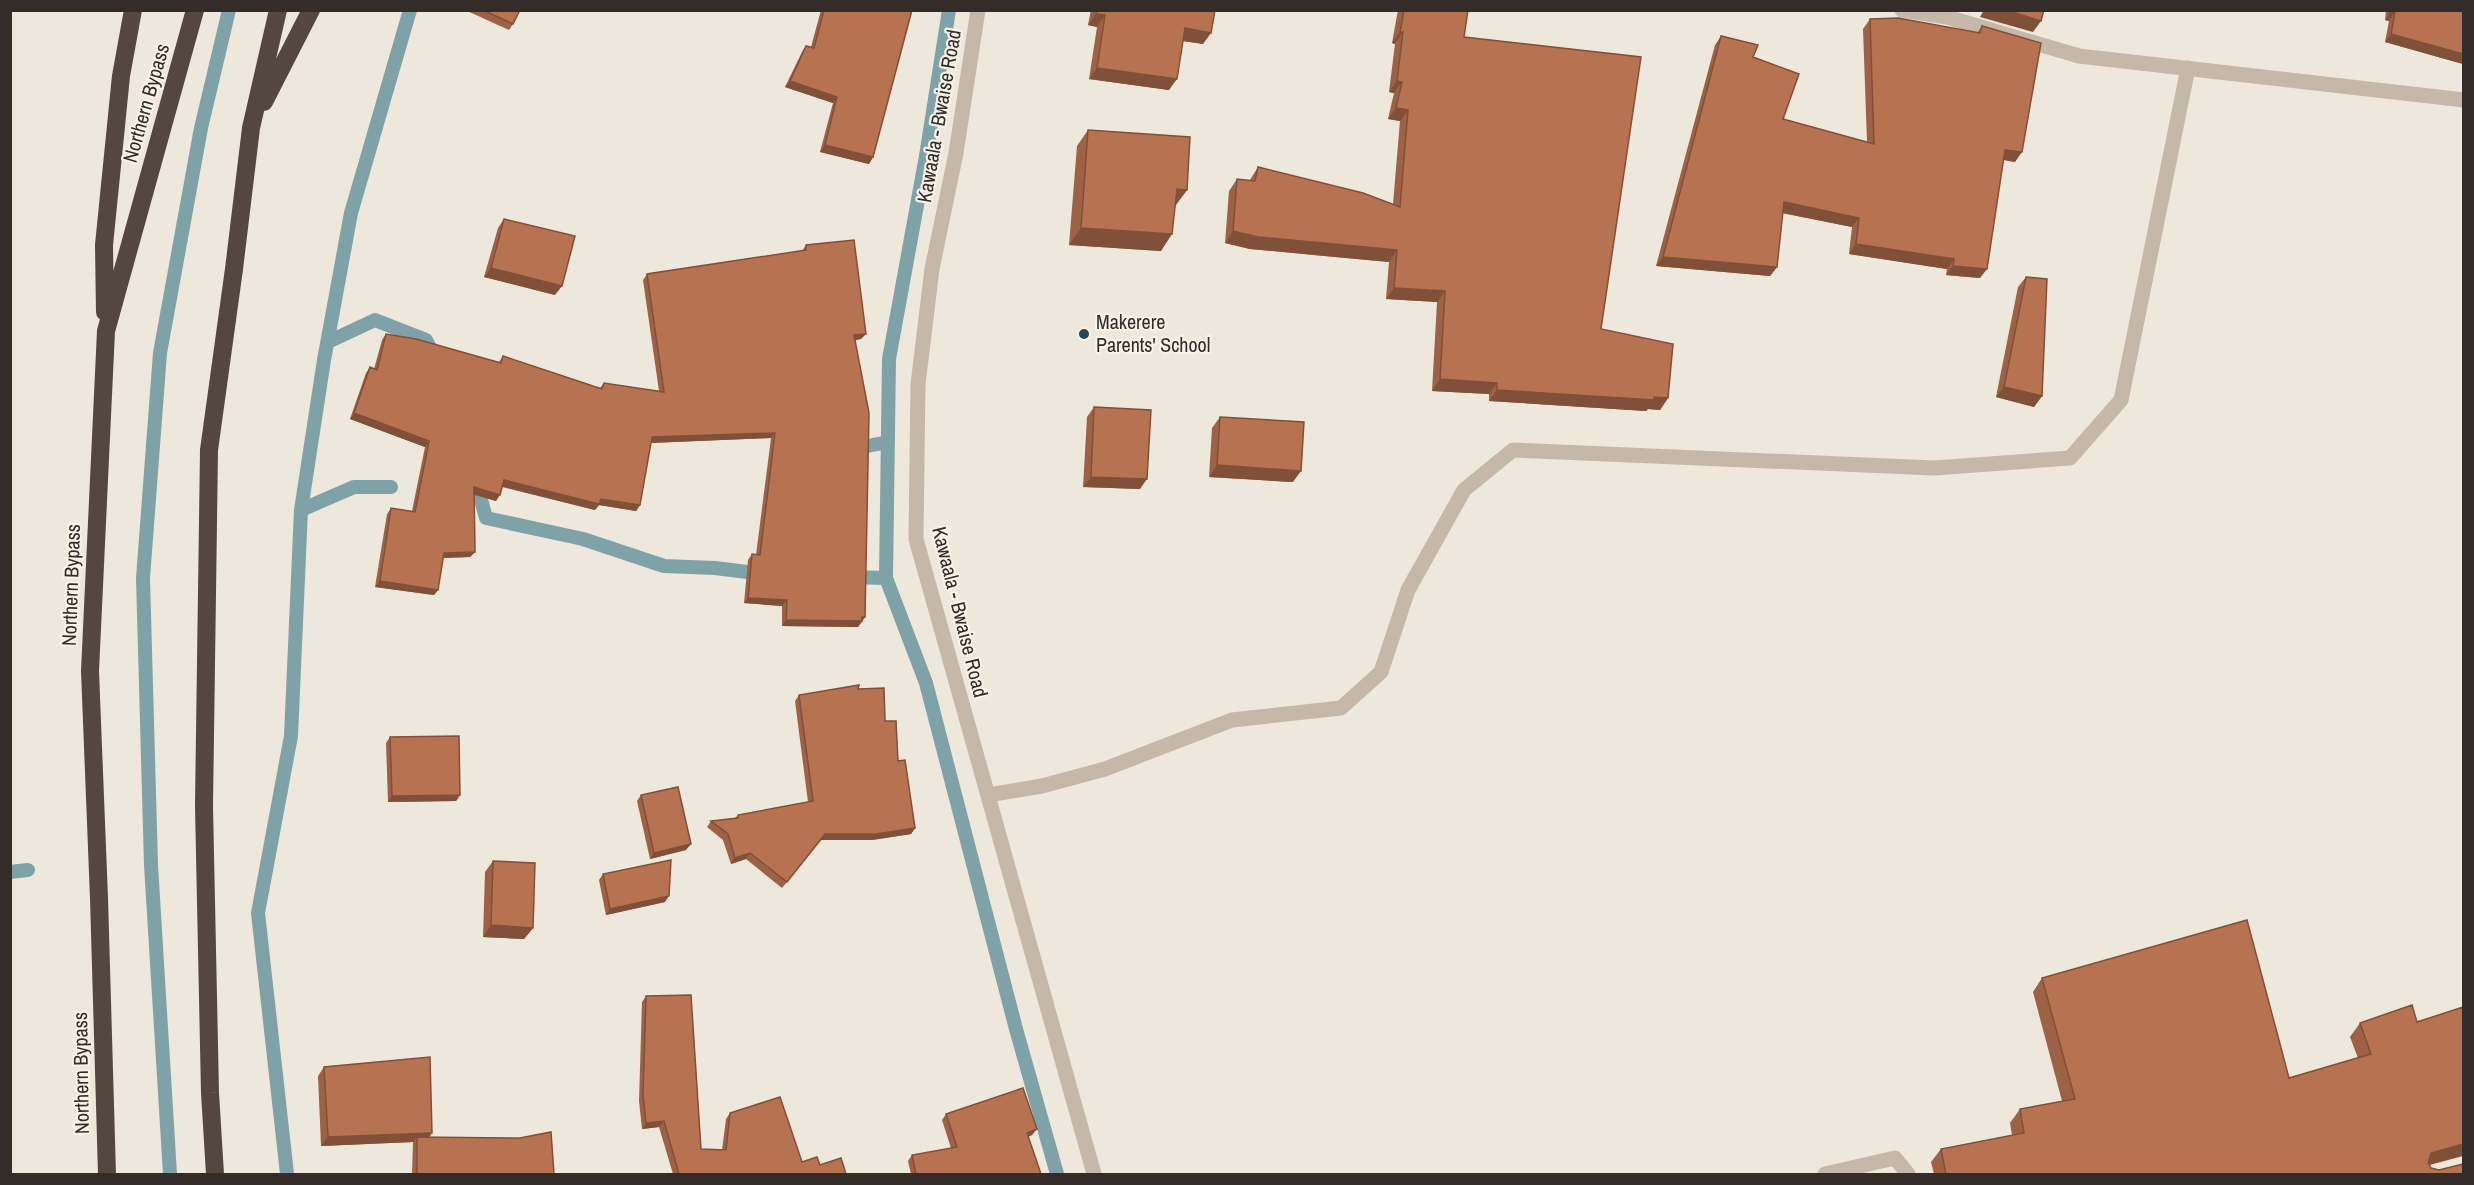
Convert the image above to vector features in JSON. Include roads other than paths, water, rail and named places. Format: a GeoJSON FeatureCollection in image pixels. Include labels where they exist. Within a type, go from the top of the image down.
{"type":"FeatureCollection","features":[{"type":"Feature","properties":{"kind":"highway"},"geometry":{"type":"LineString","coordinates":[[106,331],[104,245],[121,76],[133,10]]}},
{"type":"Feature","properties":{"kind":"highway","name":"Northern Bypass"},"geometry":{"type":"LineString","coordinates":[[107,1174],[90,671],[106,331],[195,10]]}},
{"type":"Feature","properties":{"kind":"highway"},"geometry":{"type":"LineString","coordinates":[[214,1174],[204,806],[209,450],[251,128],[278,10]]}},
{"type":"Feature","properties":{"kind":"highway"},"geometry":{"type":"LineString","coordinates":[[251,128],[311,10]]}},
{"type":"Feature","properties":{"kind":"street","name":"Kawaala - Bwaise Road"},"geometry":{"type":"LineString","coordinates":[[978,10],[956,153],[932,269],[919,372],[916,539],[1094,1174]]}},
{"type":"Feature","properties":{"kind":"street"},"geometry":{"type":"LineString","coordinates":[[1902,10],[1947,17],[2079,56],[2463,100]]}},
{"type":"Feature","properties":{"kind":"street"},"geometry":{"type":"LineString","coordinates":[[988,795],[1042,786],[1105,769],[1232,720],[1341,708],[1381,672],[1408,590],[1464,490],[1513,450],[1934,468],[2070,459],[2121,400],[2188,68]]}},
{"type":"Feature","properties":{"kind":"street"},"geometry":{"type":"LineString","coordinates":[[1825,1174],[1895,1158],[1908,1174]]}},
{"type":"Feature","properties":{"kind":"waterway"},"geometry":{"type":"LineString","coordinates":[[170,1174],[151,865],[143,578],[160,353],[201,128],[229,10]]}},
{"type":"Feature","properties":{"kind":"waterway"},"geometry":{"type":"LineString","coordinates":[[287,1174],[258,913],[291,736],[301,510],[324,360],[351,213],[410,10]]}},
{"type":"Feature","properties":{"kind":"waterway"},"geometry":{"type":"LineString","coordinates":[[949,10],[926,156],[889,359],[886,578],[926,683],[1016,1029],[1057,1174]]}},
{"type":"Feature","properties":{"kind":"waterway"},"geometry":{"type":"LineString","coordinates":[[328,342],[375,320],[426,340],[436,359]]}},
{"type":"Feature","properties":{"kind":"waterway"},"geometry":{"type":"LineString","coordinates":[[852,449],[888,442]]}},
{"type":"Feature","properties":{"kind":"waterway"},"geometry":{"type":"LineString","coordinates":[[301,510],[354,487],[391,487]]}},
{"type":"Feature","properties":{"kind":"waterway"},"geometry":{"type":"LineString","coordinates":[[463,491],[480,496],[486,518],[583,539],[664,566],[715,568],[764,574]]}},
{"type":"Feature","properties":{"kind":"waterway"},"geometry":{"type":"LineString","coordinates":[[849,577],[886,578]]}},
{"type":"Feature","properties":{"kind":"waterway"},"geometry":{"type":"LineString","coordinates":[[10,872],[28,870]]}},
{"type":"Feature","properties":{"kind":"place","name":"Makerere Parents' School"},"geometry":{"type":"Point","coordinates":[1084,334]}}]}
